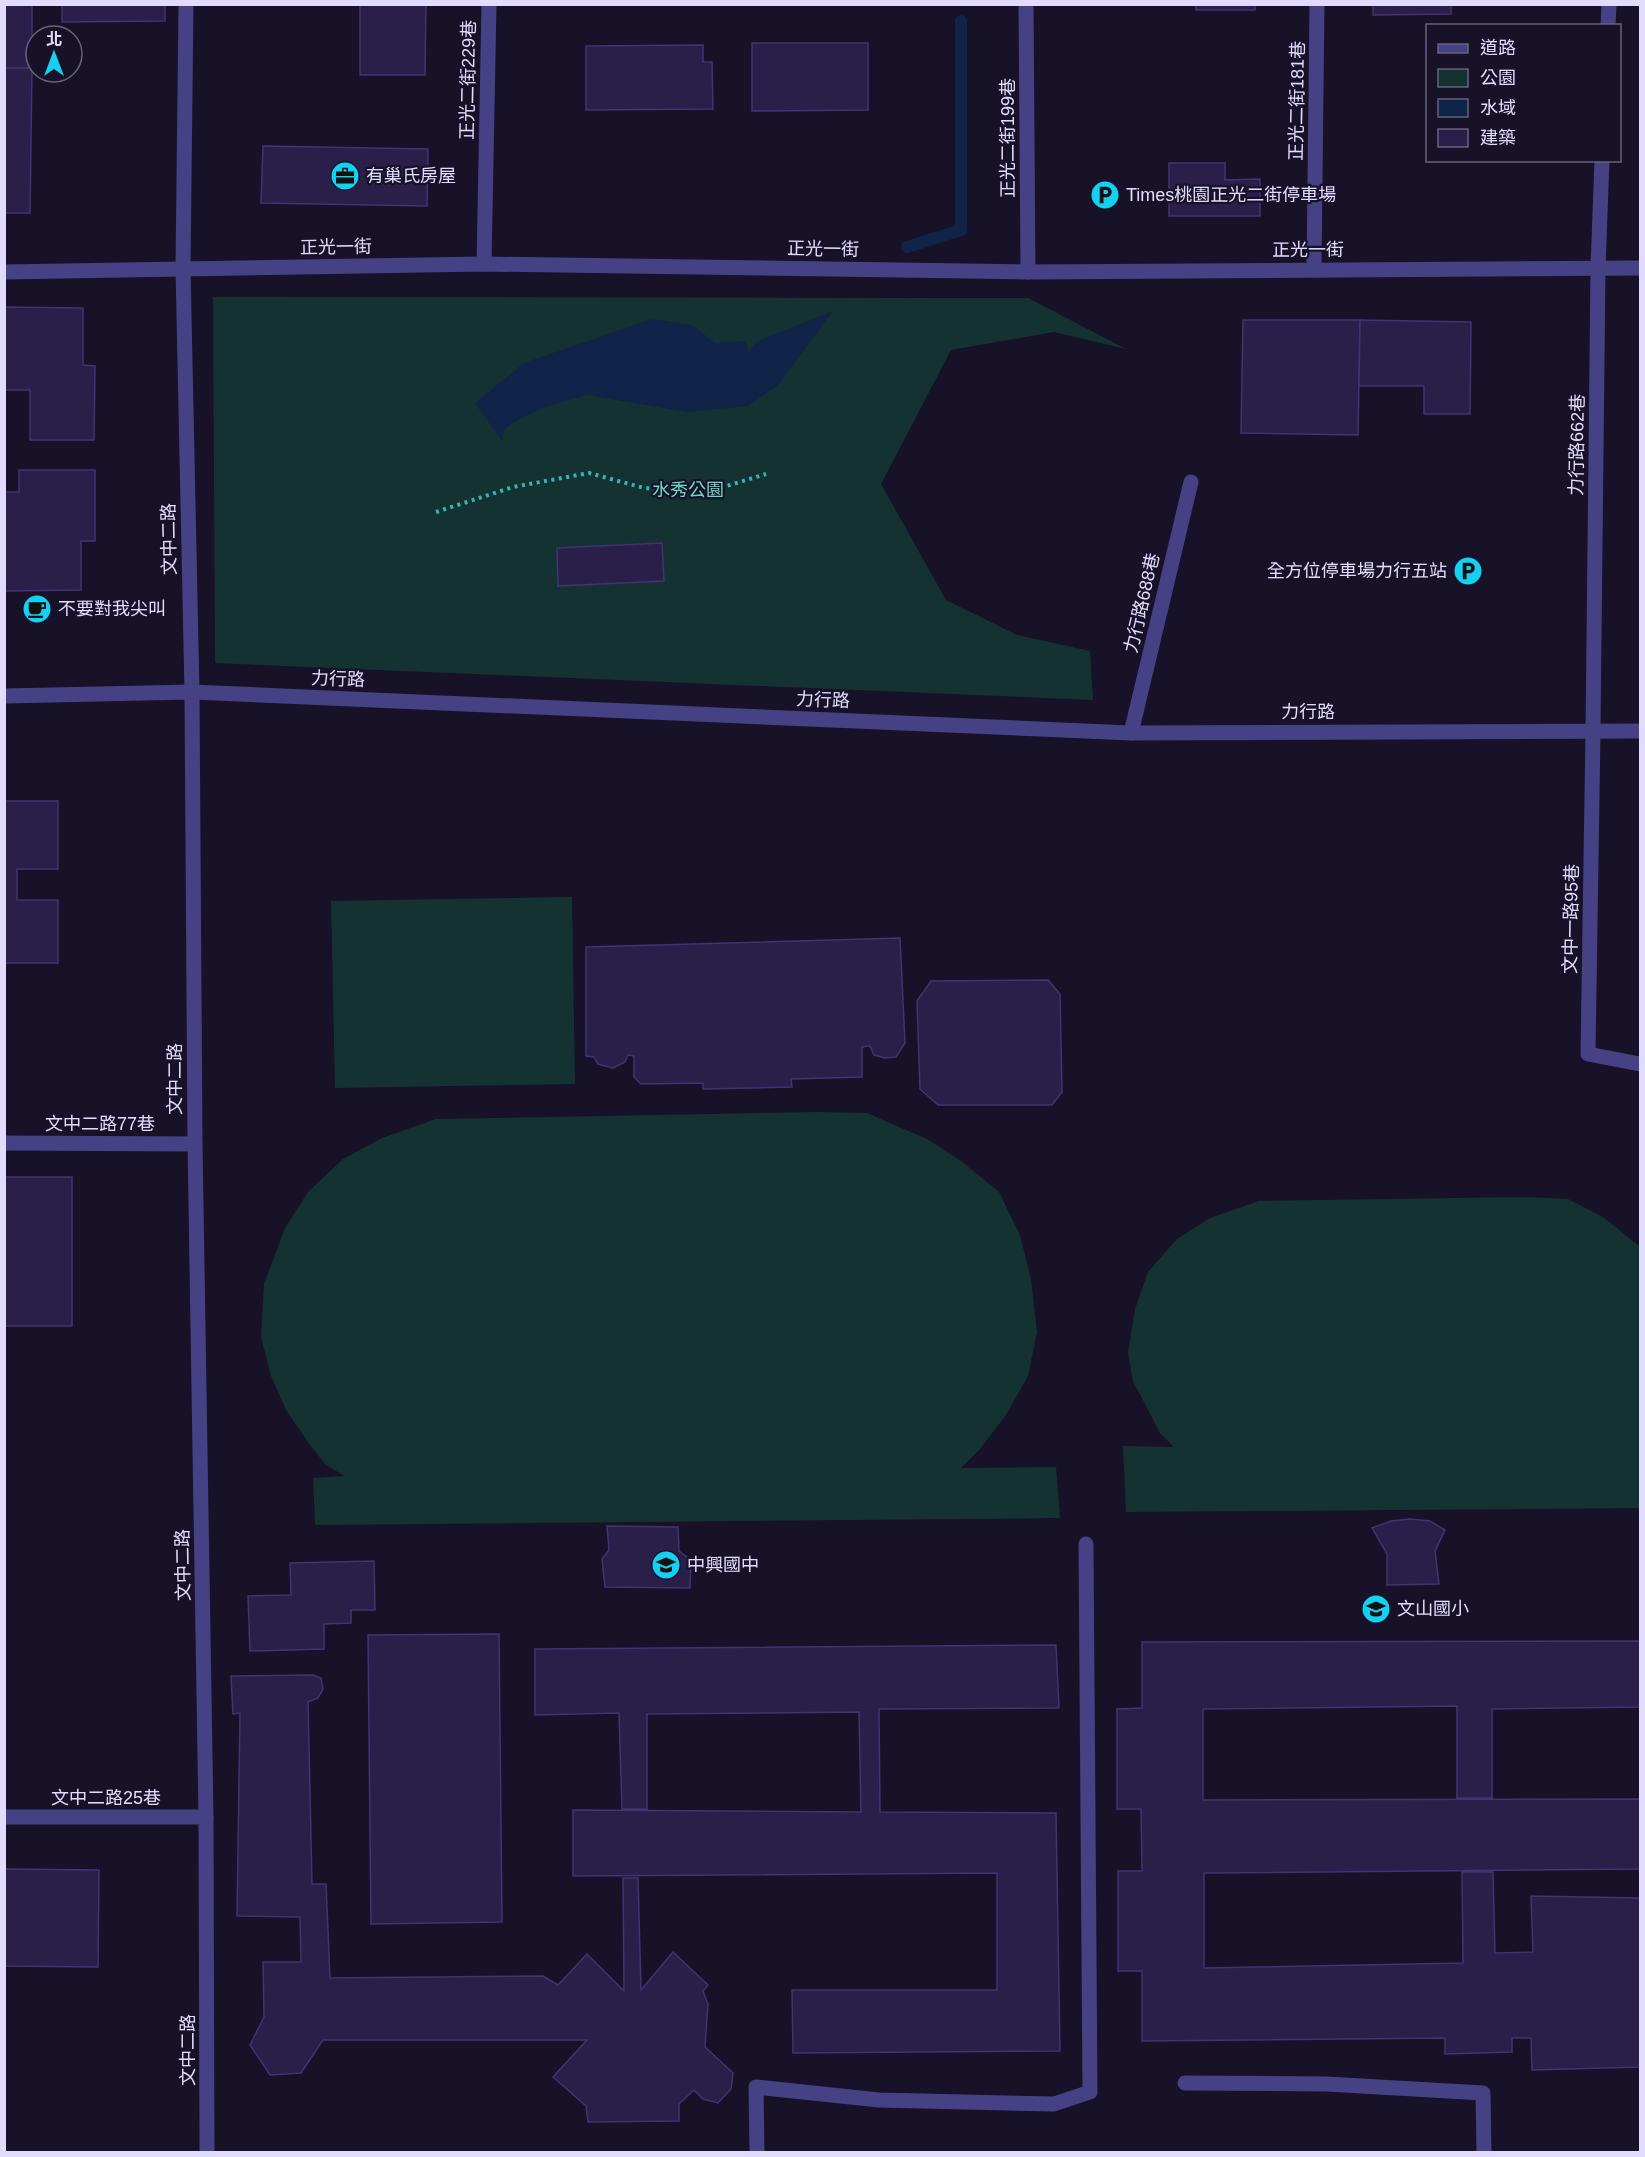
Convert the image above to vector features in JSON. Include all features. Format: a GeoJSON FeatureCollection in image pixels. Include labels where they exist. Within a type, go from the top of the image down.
{"type":"FeatureCollection","features":[{"type":"Feature","properties":{"kind":"street","name":"文中二路"},"geometry":{"type":"LineString","coordinates":[[186,4],[183,268],[192,692],[195,1144],[206,1817],[207,2152]]}},
{"type":"Feature","properties":{"kind":"street","name":"正光二街229巷"},"geometry":{"type":"LineString","coordinates":[[484,264],[489,4]]}},
{"type":"Feature","properties":{"kind":"street","name":"正光二街199巷"},"geometry":{"type":"LineString","coordinates":[[1026,4],[1028,272]]}},
{"type":"Feature","properties":{"kind":"street","name":"正光二街181巷"},"geometry":{"type":"LineString","coordinates":[[1314,269],[1317,4]]}},
{"type":"Feature","properties":{"kind":"street"},"geometry":{"type":"LineString","coordinates":[[1608,24],[1609,4]]}},
{"type":"Feature","properties":{"kind":"street","name":"力行路662巷"},"geometry":{"type":"LineString","coordinates":[[1593,731],[1598,268],[1602,162]]}},
{"type":"Feature","properties":{"kind":"street","name":"正光一街"},"geometry":{"type":"LineString","coordinates":[[4,272],[484,264],[1028,272],[1641,268]]}},
{"type":"Feature","properties":{"kind":"street","name":"力行路688巷"},"geometry":{"type":"LineString","coordinates":[[1131,733],[1191,482]]}},
{"type":"Feature","properties":{"kind":"street","name":"力行路"},"geometry":{"type":"LineString","coordinates":[[4,696],[192,692],[1131,733],[1641,730]]}},
{"type":"Feature","properties":{"kind":"street","name":"文中一路95巷"},"geometry":{"type":"LineString","coordinates":[[1593,731],[1588,1054],[1641,1064]]}},
{"type":"Feature","properties":{"kind":"street","name":"文中二路77巷"},"geometry":{"type":"LineString","coordinates":[[4,1143],[195,1144]]}},
{"type":"Feature","properties":{"kind":"street"},"geometry":{"type":"LineString","coordinates":[[758,2152],[756,2087],[879,2100],[1054,2104],[1090,2092],[1086,1544]]}},
{"type":"Feature","properties":{"kind":"street","name":"文中二路25巷"},"geometry":{"type":"LineString","coordinates":[[4,1817],[206,1817]]}},
{"type":"Feature","properties":{"kind":"street"},"geometry":{"type":"LineString","coordinates":[[1185,2083],[1327,2084],[1483,2093],[1484,2152]]}},
{"type":"Feature","properties":{"kind":"path"},"geometry":{"type":"LineString","coordinates":[[436,512],[513,487],[588,473],[644,488],[707,492],[766,474]]}},
{"type":"Feature","properties":{"kind":"green space","name":"水秀公園"},"geometry":{"type":"Polygon","coordinates":[[[213,297],[1028,298],[1126,349],[1054,332],[951,350],[881,484],[946,600],[1017,635],[1090,651],[1093,700],[215,663],[213,297]]]}},
{"type":"Feature","properties":{"kind":"green space"},"geometry":{"type":"Polygon","coordinates":[[[572,897],[575,1084],[335,1088],[331,901],[572,897]]]}},
{"type":"Feature","properties":{"kind":"green space"},"geometry":{"type":"Polygon","coordinates":[[[867,1113],[927,1139],[961,1161],[999,1192],[1020,1235],[1031,1279],[1037,1332],[1028,1376],[1006,1415],[980,1449],[961,1468],[1056,1467],[1060,1518],[315,1525],[313,1478],[344,1476],[325,1464],[308,1442],[286,1410],[271,1376],[261,1337],[264,1284],[285,1228],[308,1192],[343,1159],[382,1138],[436,1119],[867,1113]]]}},
{"type":"Feature","properties":{"kind":"green space"},"geometry":{"type":"Polygon","coordinates":[[[1524,1197],[1568,1199],[1603,1217],[1640,1247],[1640,1508],[1126,1512],[1123,1446],[1174,1447],[1160,1433],[1133,1381],[1128,1353],[1135,1309],[1148,1272],[1177,1239],[1210,1218],[1259,1201],[1524,1197]]]}},
{"type":"Feature","properties":{"kind":"water"},"geometry":{"type":"Polygon","coordinates":[[[833,311],[778,385],[748,406],[687,412],[587,395],[548,406],[523,417],[505,428],[502,441],[475,403],[524,363],[652,319],[692,325],[715,343],[746,341],[748,351],[758,341],[833,311]]]}},
{"type":"Feature","properties":{"kind":"building"},"geometry":{"type":"Polygon","coordinates":[[[4,4],[32,4],[32,24],[24,24],[24,68],[4,68],[4,4]]]}},
{"type":"Feature","properties":{"kind":"building"},"geometry":{"type":"Polygon","coordinates":[[[62,4],[165,4],[165,21],[62,22],[62,4]]]}},
{"type":"Feature","properties":{"kind":"building"},"geometry":{"type":"Polygon","coordinates":[[[360,4],[426,4],[425,75],[360,75],[360,4]]]}},
{"type":"Feature","properties":{"kind":"building"},"geometry":{"type":"Polygon","coordinates":[[[1196,4],[1255,4],[1255,10],[1196,10],[1196,4]]]}},
{"type":"Feature","properties":{"kind":"building"},"geometry":{"type":"Polygon","coordinates":[[[1373,4],[1451,4],[1451,14],[1373,15],[1373,4]]]}},
{"type":"Feature","properties":{"kind":"building"},"geometry":{"type":"Polygon","coordinates":[[[752,43],[868,43],[868,110],[752,111],[752,43]]]}},
{"type":"Feature","properties":{"kind":"building"},"geometry":{"type":"Polygon","coordinates":[[[703,45],[703,62],[712,62],[713,109],[586,110],[586,46],[703,45]]]}},
{"type":"Feature","properties":{"kind":"building"},"geometry":{"type":"Polygon","coordinates":[[[4,68],[24,68],[24,84],[32,84],[30,213],[4,213],[4,68]]]}},
{"type":"Feature","properties":{"kind":"building"},"geometry":{"type":"Polygon","coordinates":[[[263,146],[428,149],[427,206],[261,203],[263,146]]]}},
{"type":"Feature","properties":{"kind":"building"},"geometry":{"type":"Polygon","coordinates":[[[1169,163],[1225,163],[1225,180],[1260,179],[1260,216],[1169,216],[1169,163]]]}},
{"type":"Feature","properties":{"kind":"building"},"geometry":{"type":"Polygon","coordinates":[[[4,307],[83,308],[83,365],[95,366],[94,440],[30,440],[30,390],[4,390],[4,307]]]}},
{"type":"Feature","properties":{"kind":"building"},"geometry":{"type":"Polygon","coordinates":[[[1243,320],[1360,320],[1358,435],[1241,433],[1243,320]]]}},
{"type":"Feature","properties":{"kind":"building"},"geometry":{"type":"Polygon","coordinates":[[[1360,320],[1471,322],[1470,414],[1424,414],[1424,386],[1359,386],[1360,320]]]}},
{"type":"Feature","properties":{"kind":"building"},"geometry":{"type":"Polygon","coordinates":[[[19,470],[95,470],[95,541],[81,541],[81,590],[4,591],[4,492],[19,492],[19,470]]]}},
{"type":"Feature","properties":{"kind":"building"},"geometry":{"type":"Polygon","coordinates":[[[662,543],[664,581],[558,586],[557,548],[662,543]]]}},
{"type":"Feature","properties":{"kind":"building"},"geometry":{"type":"Polygon","coordinates":[[[4,801],[58,801],[58,869],[17,869],[17,900],[58,900],[58,963],[4,963],[4,801]]]}},
{"type":"Feature","properties":{"kind":"building"},"geometry":{"type":"Polygon","coordinates":[[[900,938],[905,1043],[896,1057],[885,1058],[874,1055],[870,1046],[862,1047],[862,1077],[791,1079],[792,1087],[703,1089],[703,1083],[641,1084],[634,1077],[634,1056],[628,1055],[625,1062],[613,1068],[598,1064],[594,1057],[586,1056],[586,947],[900,938]]]}},
{"type":"Feature","properties":{"kind":"building"},"geometry":{"type":"Polygon","coordinates":[[[1048,980],[1060,994],[1062,1092],[1052,1105],[938,1105],[920,1089],[917,1001],[931,981],[1048,980]]]}},
{"type":"Feature","properties":{"kind":"building"},"geometry":{"type":"Polygon","coordinates":[[[4,1177],[72,1177],[72,1326],[4,1326],[4,1177]]]}},
{"type":"Feature","properties":{"kind":"building"},"geometry":{"type":"Polygon","coordinates":[[[1410,1519],[1430,1521],[1445,1530],[1435,1551],[1439,1584],[1387,1585],[1387,1554],[1372,1528],[1391,1521],[1410,1519]]]}},
{"type":"Feature","properties":{"kind":"building"},"geometry":{"type":"Polygon","coordinates":[[[607,1526],[678,1527],[679,1551],[691,1560],[690,1588],[605,1587],[602,1559],[609,1550],[607,1526]]]}},
{"type":"Feature","properties":{"kind":"building"},"geometry":{"type":"Polygon","coordinates":[[[374,1561],[375,1610],[351,1610],[351,1623],[324,1624],[324,1649],[250,1651],[248,1596],[291,1595],[290,1563],[374,1561]]]}},
{"type":"Feature","properties":{"kind":"building"},"geometry":{"type":"Polygon","coordinates":[[[499,1634],[502,1922],[371,1924],[368,1635],[499,1634]]]}},
{"type":"Feature","properties":{"kind":"building"},"geometry":{"type":"Polygon","coordinates":[[[1640,1641],[1640,1707],[1492,1709],[1492,1798],[1457,1798],[1457,1706],[1203,1709],[1203,1800],[1640,1799],[1640,1869],[1204,1873],[1204,1968],[1463,1963],[1462,1872],[1493,1872],[1495,1953],[1533,1952],[1531,1896],[1640,1898],[1640,2067],[1532,2070],[1531,2038],[1512,2038],[1512,2052],[1445,2054],[1445,2038],[1142,2041],[1142,1971],[1118,1971],[1118,1871],[1142,1871],[1141,1809],[1117,1809],[1117,1709],[1142,1708],[1142,1642],[1640,1641]]]}},
{"type":"Feature","properties":{"kind":"building"},"geometry":{"type":"Polygon","coordinates":[[[1056,1645],[1059,1708],[879,1709],[880,1812],[1056,1813],[1060,2051],[793,2053],[792,1990],[997,1990],[997,1873],[573,1876],[573,1810],[861,1812],[859,1712],[647,1714],[647,1809],[622,1809],[619,1713],[535,1715],[535,1649],[1056,1645]]]}},
{"type":"Feature","properties":{"kind":"building"},"geometry":{"type":"Polygon","coordinates":[[[313,1675],[321,1678],[323,1689],[318,1698],[308,1702],[312,1884],[326,1884],[330,1978],[543,1976],[558,1985],[587,1954],[624,1991],[623,1878],[638,1878],[641,1990],[673,1952],[708,1985],[703,1991],[708,2004],[705,2047],[733,2073],[731,2089],[718,2103],[703,2099],[694,2090],[679,2104],[679,2121],[588,2122],[586,2106],[553,2077],[587,2040],[323,2040],[301,2073],[270,2075],[250,2045],[264,2017],[263,1962],[301,1962],[300,1917],[237,1916],[240,1713],[233,1714],[231,1676],[313,1675]]]}},
{"type":"Feature","properties":{"kind":"building"},"geometry":{"type":"Polygon","coordinates":[[[4,1869],[99,1870],[98,1967],[4,1966],[4,1869]]]}},
{"type":"Feature","properties":{"kind":"waterway"},"geometry":{"type":"LineString","coordinates":[[907,247],[961,230],[961,21]]}},
{"type":"Feature","properties":{"kind":"place","name":"有巢氏房屋"},"geometry":{"type":"Point","coordinates":[345,176]}},
{"type":"Feature","properties":{"kind":"place","name":"Times桃園正光二街停車場"},"geometry":{"type":"Point","coordinates":[1105,195]}},
{"type":"Feature","properties":{"kind":"place","name":"全方位停車場力行五站"},"geometry":{"type":"Point","coordinates":[1468,571]}},
{"type":"Feature","properties":{"kind":"place","name":"不要對我尖叫"},"geometry":{"type":"Point","coordinates":[37,609]}},
{"type":"Feature","properties":{"kind":"place","name":"中興國中"},"geometry":{"type":"Point","coordinates":[666,1565]}},
{"type":"Feature","properties":{"kind":"place","name":"文山國小"},"geometry":{"type":"Point","coordinates":[1376,1609]}}]}
